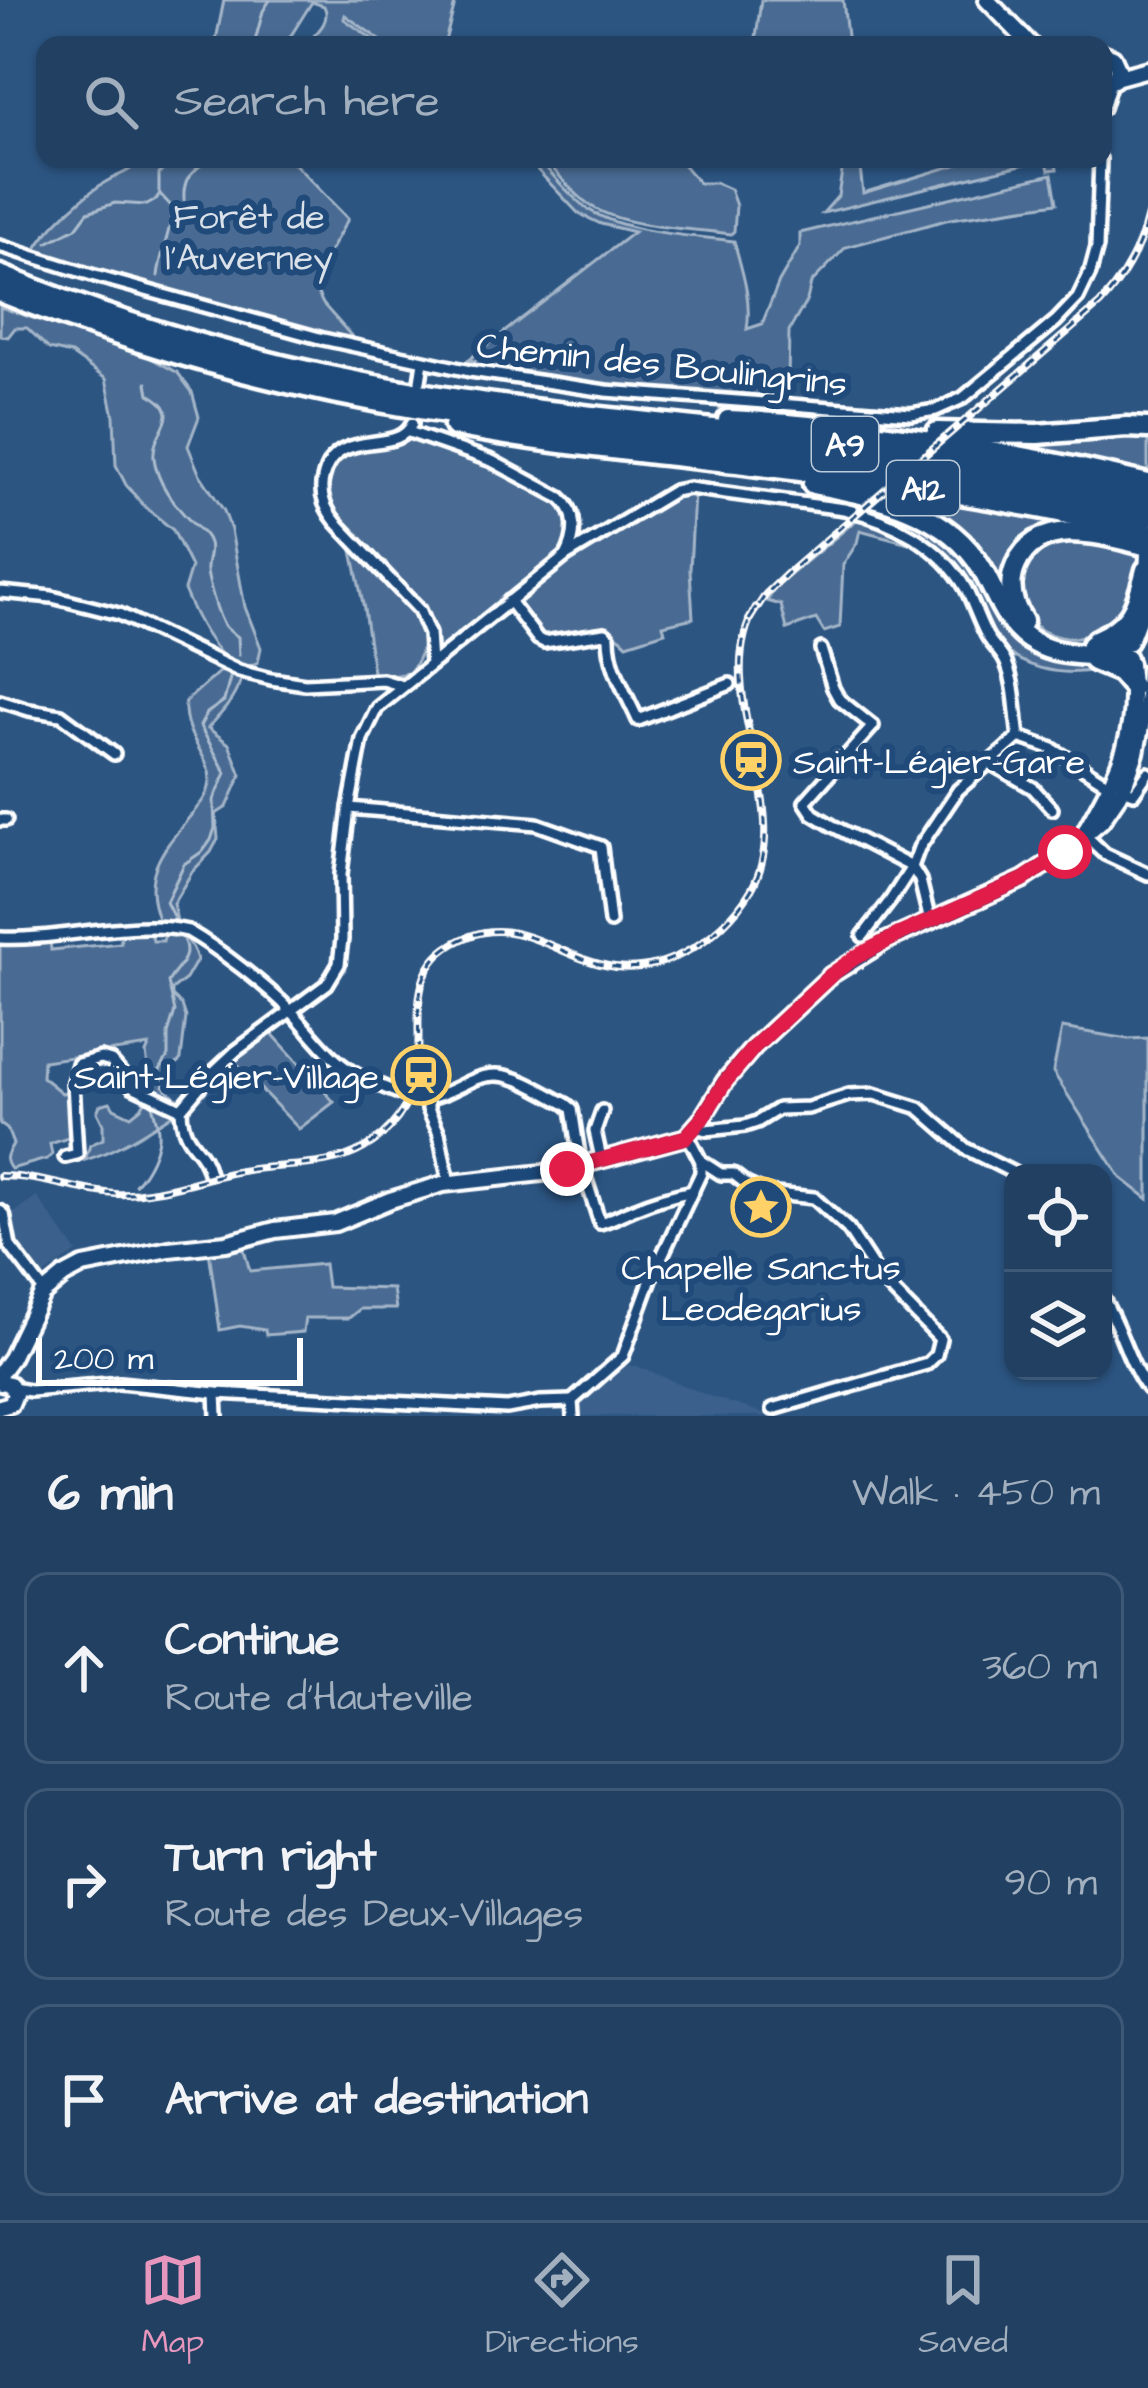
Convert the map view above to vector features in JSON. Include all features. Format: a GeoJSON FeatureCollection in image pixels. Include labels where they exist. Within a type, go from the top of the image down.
{"type":"FeatureCollection","features":[{"type":"Feature","properties":{"kind":"highway","name":"A9"},"geometry":{"type":"LineString","coordinates":[[0,275],[111,316],[259,359],[395,388],[538,410],[934,457],[1148,500]]}},
{"type":"Feature","properties":{"kind":"highway","name":"A9"},"geometry":{"type":"LineString","coordinates":[[0,292],[126,338],[262,377],[380,402],[490,420],[957,477],[1148,516]]}},
{"type":"Feature","properties":{"kind":"highway","name":"A12"},"geometry":{"type":"LineString","coordinates":[[262,377],[320,398],[496,434],[968,495],[1148,532]]}},
{"type":"Feature","properties":{"kind":"highway"},"geometry":{"type":"LineString","coordinates":[[538,410],[996,434],[1148,428]]}},
{"type":"Feature","properties":{"kind":"highway"},"geometry":{"type":"LineString","coordinates":[[1127,427],[1148,419]]}},
{"type":"Feature","properties":{"kind":"highway"},"geometry":{"type":"LineString","coordinates":[[800,424],[995,452],[1148,484]]}},
{"type":"Feature","properties":{"kind":"highway"},"geometry":{"type":"LineString","coordinates":[[696,460],[859,494],[923,515],[951,532],[974,556],[1018,630],[1046,649],[1133,647]]}},
{"type":"Feature","properties":{"kind":"highway"},"geometry":{"type":"LineString","coordinates":[[1076,650],[1128,619],[1138,604],[1147,557],[1090,533],[1064,532],[1036,542],[1019,560],[1011,588],[1020,617],[1043,637],[1109,665],[1133,687]]}},
{"type":"Feature","properties":{"kind":"main road"},"geometry":{"type":"LineString","coordinates":[[987,0],[1022,36]]}},
{"type":"Feature","properties":{"kind":"main road"},"geometry":{"type":"LineString","coordinates":[[1112,57],[1144,69]]}},
{"type":"Feature","properties":{"kind":"main road"},"geometry":{"type":"LineString","coordinates":[[1112,80],[1144,69]]}},
{"type":"Feature","properties":{"kind":"main road"},"geometry":{"type":"LineString","coordinates":[[1117,788],[1130,732],[1133,647],[1146,599],[1147,557]]}},
{"type":"Feature","properties":{"kind":"main road"},"geometry":{"type":"LineString","coordinates":[[5,1397],[11,1358],[30,1314],[45,1292],[89,1264],[342,1222],[402,1196],[449,1183],[560,1171],[664,1145],[692,1131],[734,1070],[807,995],[856,957],[1024,879],[1084,834],[1117,788],[1141,736],[1148,669],[1138,668],[1133,647]]}},
{"type":"Feature","properties":{"kind":"street","name":"Chemin des Boulingrins"},"geometry":{"type":"LineString","coordinates":[[0,246],[362,350],[423,362],[605,391],[896,414],[936,410],[964,398],[1078,298],[1097,247],[1100,168]]}},
{"type":"Feature","properties":{"kind":"street"},"geometry":{"type":"LineString","coordinates":[[420,380],[423,362]]}},
{"type":"Feature","properties":{"kind":"street"},"geometry":{"type":"LineString","coordinates":[[431,664],[425,620],[326,506],[322,490],[327,467],[342,449],[398,437],[410,428],[492,461],[568,503],[574,533],[566,556]]}},
{"type":"Feature","properties":{"kind":"street"},"geometry":{"type":"LineString","coordinates":[[209,1173],[207,1162],[182,1127],[181,1108],[221,1064],[327,984],[338,964],[349,808],[366,727],[377,708],[566,556],[674,491],[688,488],[809,502],[867,514],[923,542],[960,580],[986,635],[1008,667],[1019,736]]}},
{"type":"Feature","properties":{"kind":"street"},"geometry":{"type":"LineString","coordinates":[[0,592],[52,597],[119,614],[239,671],[271,679],[305,684],[383,680],[403,686]]}},
{"type":"Feature","properties":{"kind":"street"},"geometry":{"type":"LineString","coordinates":[[508,601],[538,639],[598,632],[609,637],[612,663],[638,721],[730,684]]}},
{"type":"Feature","properties":{"kind":"street"},"geometry":{"type":"LineString","coordinates":[[821,649],[832,688],[873,726],[805,802],[813,814],[912,867],[930,921]]}},
{"type":"Feature","properties":{"kind":"street"},"geometry":{"type":"LineString","coordinates":[[0,701],[61,715],[114,754]]}},
{"type":"Feature","properties":{"kind":"street"},"geometry":{"type":"LineString","coordinates":[[863,936],[890,902],[958,790],[1019,736]]}},
{"type":"Feature","properties":{"kind":"street"},"geometry":{"type":"LineString","coordinates":[[1019,736],[1134,793],[1148,773]]}},
{"type":"Feature","properties":{"kind":"street"},"geometry":{"type":"LineString","coordinates":[[990,764],[1033,788],[1052,809]]}},
{"type":"Feature","properties":{"kind":"street"},"geometry":{"type":"LineString","coordinates":[[349,808],[537,824],[601,847],[610,922]]}},
{"type":"Feature","properties":{"kind":"street"},"geometry":{"type":"LineString","coordinates":[[1084,834],[1105,854],[1148,874]]}},
{"type":"Feature","properties":{"kind":"street"},"geometry":{"type":"LineString","coordinates":[[0,938],[129,929],[188,932],[291,1011],[343,1067],[428,1098],[482,1077],[505,1076],[572,1109],[581,1165],[600,1223],[667,1196],[693,1191]]}},
{"type":"Feature","properties":{"kind":"street"},"geometry":{"type":"LineString","coordinates":[[65,1157],[77,1154],[73,1082],[78,1064],[101,1058],[111,1061],[132,1086],[181,1108]]}},
{"type":"Feature","properties":{"kind":"street"},"geometry":{"type":"LineString","coordinates":[[5,1397],[68,1385],[120,1383],[215,1393],[507,1408],[572,1401],[623,1356],[651,1279],[701,1173],[692,1131],[757,1122],[780,1108],[808,1108],[874,1094],[919,1108],[966,1150],[1004,1168]]}},
{"type":"Feature","properties":{"kind":"street"},"geometry":{"type":"LineString","coordinates":[[428,1098],[449,1183]]}},
{"type":"Feature","properties":{"kind":"street"},"geometry":{"type":"LineString","coordinates":[[601,1158],[596,1131],[602,1112]]}},
{"type":"Feature","properties":{"kind":"street"},"geometry":{"type":"LineString","coordinates":[[701,1161],[766,1193],[814,1198],[848,1229],[880,1278],[940,1339],[940,1347],[927,1364],[773,1409]]}},
{"type":"Feature","properties":{"kind":"street"},"geometry":{"type":"LineString","coordinates":[[0,1211],[10,1246],[45,1292]]}},
{"type":"Feature","properties":{"kind":"street"},"geometry":{"type":"LineString","coordinates":[[1112,1315],[1148,1389]]}},
{"type":"Feature","properties":{"kind":"street"},"geometry":{"type":"LineString","coordinates":[[215,1393],[217,1416]]}},
{"type":"Feature","properties":{"kind":"street"},"geometry":{"type":"LineString","coordinates":[[572,1401],[574,1416]]}},
{"type":"Feature","properties":{"kind":"shaded area"},"geometry":{"type":"Polygon","coordinates":[[[37,1197],[77,1252],[39,1278],[12,1241],[8,1217],[37,1197]]]}},
{"type":"Feature","properties":{"kind":"shaded area"},"geometry":{"type":"Polygon","coordinates":[[[625,1365],[772,1416],[581,1416],[581,1404],[625,1365]]]}},
{"type":"Feature","properties":{"kind":"green space"},"geometry":{"type":"Polygon","coordinates":[[[224,0],[456,0],[446,36],[374,36],[345,15],[344,19],[368,36],[313,36],[326,12],[324,6],[312,2],[291,36],[217,36],[224,0]]]}},
{"type":"Feature","properties":{"kind":"green space"},"geometry":{"type":"Polygon","coordinates":[[[761,0],[843,0],[847,36],[756,36],[761,0]]]}},
{"type":"Feature","properties":{"kind":"green space","name":"Forêt de l'Auverney"},"geometry":{"type":"Polygon","coordinates":[[[299,168],[348,219],[314,286],[323,304],[354,339],[352,343],[33,255],[78,203],[130,169],[299,168]]]}},
{"type":"Feature","properties":{"kind":"green space"},"geometry":{"type":"Polygon","coordinates":[[[536,168],[547,168],[585,207],[618,223],[734,241],[747,296],[747,329],[762,324],[800,246],[800,233],[1052,174],[1057,203],[950,219],[846,247],[811,283],[789,331],[788,383],[781,399],[577,383],[473,366],[475,361],[468,360],[634,232],[578,213],[536,168]]]}},
{"type":"Feature","properties":{"kind":"green space"},"geometry":{"type":"Polygon","coordinates":[[[552,168],[686,168],[699,183],[730,189],[736,206],[734,231],[622,219],[578,196],[552,168]]]}},
{"type":"Feature","properties":{"kind":"green space"},"geometry":{"type":"Polygon","coordinates":[[[843,168],[860,168],[863,193],[945,168],[1009,168],[823,213],[838,196],[843,168]]]}},
{"type":"Feature","properties":{"kind":"green space"},"geometry":{"type":"Polygon","coordinates":[[[0,307],[147,356],[178,373],[192,392],[199,417],[188,446],[231,530],[245,607],[261,648],[258,662],[239,671],[200,624],[184,590],[191,567],[173,530],[145,507],[116,465],[114,416],[106,379],[71,354],[49,349],[27,328],[0,336],[0,307]]]}},
{"type":"Feature","properties":{"kind":"green space"},"geometry":{"type":"Polygon","coordinates":[[[409,432],[488,464],[564,503],[568,512],[564,553],[441,651],[435,647],[424,609],[353,535],[327,491],[336,454],[409,432]]]}},
{"type":"Feature","properties":{"kind":"green space"},"geometry":{"type":"Polygon","coordinates":[[[1148,433],[1148,478],[953,437],[1148,433]]]}},
{"type":"Feature","properties":{"kind":"green space"},"geometry":{"type":"Polygon","coordinates":[[[847,484],[912,491],[1109,528],[1023,547],[1010,604],[971,547],[847,484]]]}},
{"type":"Feature","properties":{"kind":"green space"},"geometry":{"type":"Polygon","coordinates":[[[684,493],[694,494],[693,618],[663,625],[665,632],[627,644],[600,630],[540,636],[516,602],[570,558],[684,493]]]}},
{"type":"Feature","properties":{"kind":"green space"},"geometry":{"type":"Polygon","coordinates":[[[898,516],[932,534],[961,558],[977,578],[1001,627],[1022,647],[1047,659],[1096,670],[1040,668],[1014,657],[991,633],[956,564],[925,536],[899,523],[898,516]]]}},
{"type":"Feature","properties":{"kind":"green space"},"geometry":{"type":"Polygon","coordinates":[[[860,517],[916,545],[860,530],[843,565],[840,627],[824,632],[816,619],[787,629],[781,605],[767,601],[777,586],[860,517]]]}},
{"type":"Feature","properties":{"kind":"green space"},"geometry":{"type":"Polygon","coordinates":[[[1066,538],[1140,550],[1138,579],[1130,600],[1112,623],[1089,636],[1063,637],[1039,628],[1029,620],[1018,596],[1031,556],[1066,538]]]}},
{"type":"Feature","properties":{"kind":"green space"},"geometry":{"type":"Polygon","coordinates":[[[351,546],[419,615],[423,646],[409,673],[374,679],[351,546]]]}},
{"type":"Feature","properties":{"kind":"green space"},"geometry":{"type":"Polygon","coordinates":[[[231,671],[241,680],[208,728],[229,744],[241,775],[227,807],[216,814],[218,839],[173,904],[178,925],[160,924],[152,891],[157,864],[204,799],[210,782],[188,726],[185,702],[219,672],[231,671]]]}},
{"type":"Feature","properties":{"kind":"green space"},"geometry":{"type":"Polygon","coordinates":[[[166,930],[186,939],[197,960],[186,979],[172,990],[186,1017],[181,1059],[163,1086],[181,1109],[123,1144],[85,1160],[90,1145],[103,1139],[97,1112],[100,1105],[110,1102],[131,1116],[149,1094],[135,1074],[148,1066],[149,1046],[43,1061],[42,1077],[62,1093],[74,1090],[77,1135],[50,1144],[52,1155],[47,1159],[11,1169],[7,1157],[13,1144],[0,1124],[0,939],[50,940],[51,950],[121,943],[120,933],[151,932],[153,941],[163,941],[166,930]]]}},
{"type":"Feature","properties":{"kind":"green space"},"geometry":{"type":"Polygon","coordinates":[[[1062,1028],[1148,1038],[1148,1199],[1121,1178],[1053,1072],[1062,1028]]]}},
{"type":"Feature","properties":{"kind":"green space"},"geometry":{"type":"Polygon","coordinates":[[[268,1029],[334,1102],[299,1129],[232,1059],[268,1029]]]}},
{"type":"Feature","properties":{"kind":"green space"},"geometry":{"type":"Polygon","coordinates":[[[244,1250],[250,1271],[324,1264],[327,1287],[393,1289],[396,1309],[360,1309],[349,1318],[305,1318],[303,1332],[266,1335],[265,1330],[240,1326],[220,1330],[209,1251],[244,1250]]]}},
{"type":"Feature","properties":{"kind":"waterway"},"geometry":{"type":"LineString","coordinates":[[256,36],[270,0]]}},
{"type":"Feature","properties":{"kind":"waterway"},"geometry":{"type":"LineString","coordinates":[[159,191],[159,174],[165,168]]}},
{"type":"Feature","properties":{"kind":"waterway"},"geometry":{"type":"LineString","coordinates":[[184,200],[187,181],[198,168]]}},
{"type":"Feature","properties":{"kind":"waterway"},"geometry":{"type":"LineString","coordinates":[[47,243],[76,228],[88,212],[115,203],[147,205],[160,193]]}},
{"type":"Feature","properties":{"kind":"waterway"},"geometry":{"type":"LineString","coordinates":[[158,276],[172,207],[161,195]]}},
{"type":"Feature","properties":{"kind":"waterway"},"geometry":{"type":"LineString","coordinates":[[147,383],[149,394],[166,409],[167,416],[155,448],[159,476],[208,540],[211,590],[224,625],[238,637],[239,655]]}},
{"type":"Feature","properties":{"kind":"waterway"},"geometry":{"type":"LineString","coordinates":[[178,926],[166,902],[184,864],[211,840],[214,800],[226,773],[200,726],[207,713],[224,701],[230,678]]}},
{"type":"Feature","properties":{"kind":"waterway"},"geometry":{"type":"LineString","coordinates":[[148,1088],[150,1077],[168,1056],[175,1011],[168,982],[186,955],[181,935]]}},
{"type":"Feature","properties":{"kind":"waterway"},"geometry":{"type":"LineString","coordinates":[[135,1185],[157,1144],[151,1100]]}},
{"type":"Feature","properties":{"kind":"railway"},"geometry":{"type":"LineString","coordinates":[[749,620],[789,572],[1100,304],[1130,262],[1148,215]]}},
{"type":"Feature","properties":{"kind":"railway"},"geometry":{"type":"LineString","coordinates":[[0,1176],[132,1194],[350,1155],[382,1135],[409,1099],[416,1077],[424,978],[447,948],[470,936],[497,931],[521,934],[595,963],[622,968],[652,965],[705,940],[745,899],[763,857],[765,822],[741,675],[743,640],[756,607]]}},
{"type":"Feature","properties":{"kind":"place","name":"Saint-Légier-Gare"},"geometry":{"type":"Point","coordinates":[751,760]}},
{"type":"Feature","properties":{"kind":"place","name":"Saint-Légier-Village"},"geometry":{"type":"Point","coordinates":[421,1075]}},
{"type":"Feature","properties":{"kind":"place","name":"Chapelle Sanctus Leodegarius"},"geometry":{"type":"Point","coordinates":[761,1207]}},
{"type":"Feature","properties":{"kind":"route"},"geometry":{"type":"LineString","coordinates":[[567,1169],[686,1137],[754,1047],[831,975],[900,934],[1024,879],[1065,852]]}}]}
